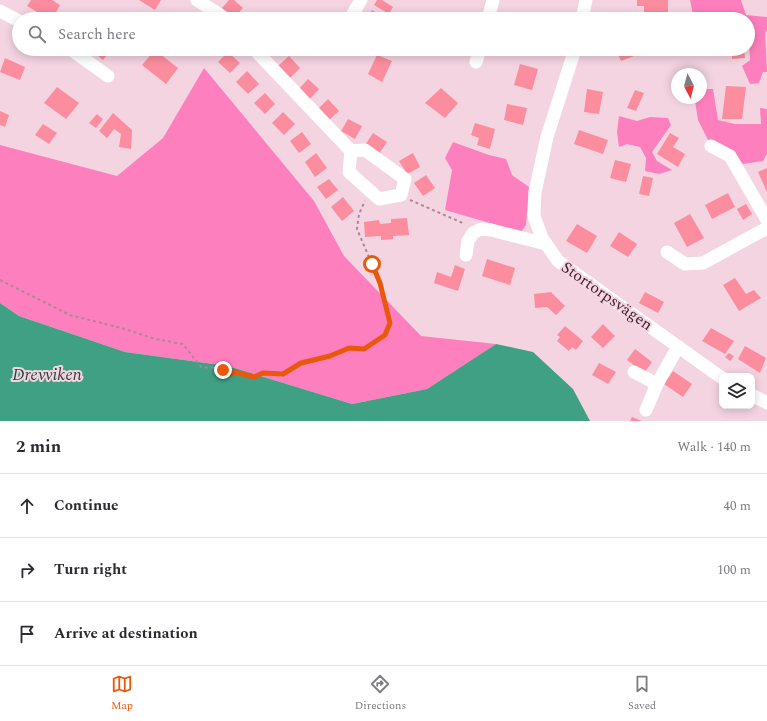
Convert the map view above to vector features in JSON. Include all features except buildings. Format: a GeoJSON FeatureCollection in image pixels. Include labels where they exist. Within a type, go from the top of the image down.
{"type":"FeatureCollection","features":[{"type":"Feature","properties":{"kind":"street"},"geometry":{"type":"LineString","coordinates":[[197,0],[215,12]]}},
{"type":"Feature","properties":{"kind":"street"},"geometry":{"type":"LineString","coordinates":[[354,12],[361,0]]}},
{"type":"Feature","properties":{"kind":"street"},"geometry":{"type":"LineString","coordinates":[[490,12],[493,0]]}},
{"type":"Feature","properties":{"kind":"street"},"geometry":{"type":"LineString","coordinates":[[583,12],[586,0]]}},
{"type":"Feature","properties":{"kind":"street"},"geometry":{"type":"LineString","coordinates":[[0,11],[12,17]]}},
{"type":"Feature","properties":{"kind":"street"},"geometry":{"type":"LineString","coordinates":[[80,56],[108,76]]}},
{"type":"Feature","properties":{"kind":"street"},"geometry":{"type":"LineString","coordinates":[[261,56],[350,151],[348,172],[379,199],[401,195],[405,179],[365,150],[350,151]]}},
{"type":"Feature","properties":{"kind":"street"},"geometry":{"type":"LineString","coordinates":[[476,62],[478,56]]}},
{"type":"Feature","properties":{"kind":"street","name":"Stortorpsvägen"},"geometry":{"type":"LineString","coordinates":[[573,56],[547,137],[535,192],[534,216],[542,238],[558,261],[719,376]]}},
{"type":"Feature","properties":{"kind":"street"},"geometry":{"type":"LineString","coordinates":[[711,146],[730,156],[767,220]]}},
{"type":"Feature","properties":{"kind":"street"},"geometry":{"type":"LineString","coordinates":[[667,252],[685,264],[703,263],[767,228]]}},
{"type":"Feature","properties":{"kind":"street"},"geometry":{"type":"LineString","coordinates":[[466,255],[468,241],[473,234],[481,229],[546,244]]}},
{"type":"Feature","properties":{"kind":"street"},"geometry":{"type":"LineString","coordinates":[[646,410],[657,384],[678,346]]}},
{"type":"Feature","properties":{"kind":"street"},"geometry":{"type":"LineString","coordinates":[[634,372],[657,384]]}},
{"type":"Feature","properties":{"kind":"street"},"geometry":{"type":"LineString","coordinates":[[755,397],[767,403]]}},
{"type":"Feature","properties":{"kind":"path"},"geometry":{"type":"LineString","coordinates":[[0,280],[70,315],[125,329],[155,339],[183,344],[201,367],[217,368],[226,373],[231,374],[234,372],[254,377],[263,373],[283,374],[301,363],[330,356],[349,348],[364,349],[385,335],[390,323],[380,283],[357,229],[359,214],[370,191]]}},
{"type":"Feature","properties":{"kind":"path"},"geometry":{"type":"LineString","coordinates":[[401,195],[460,223]]}},
{"type":"Feature","properties":{"kind":"shaded area"},"geometry":{"type":"Polygon","coordinates":[[[690,0],[741,0],[745,12],[693,12],[690,0]]]}},
{"type":"Feature","properties":{"kind":"shaded area"},"geometry":{"type":"Polygon","coordinates":[[[755,16],[767,17],[767,31],[765,32],[767,72],[763,72],[759,83],[750,84],[742,66],[750,60],[750,56],[755,56],[755,16]]]}},
{"type":"Feature","properties":{"kind":"shaded area"},"geometry":{"type":"Polygon","coordinates":[[[204,68],[314,201],[344,256],[421,336],[496,344],[427,389],[352,404],[228,366],[125,352],[19,316],[0,303],[0,145],[117,176],[163,138],[204,68]]]}},
{"type":"Feature","properties":{"kind":"shaded area"},"geometry":{"type":"Polygon","coordinates":[[[707,89],[713,89],[718,120],[735,124],[761,124],[760,108],[767,109],[767,154],[763,161],[743,164],[730,150],[708,140],[698,120],[695,104],[707,104],[707,89]]]}},
{"type":"Feature","properties":{"kind":"shaded area"},"geometry":{"type":"Polygon","coordinates":[[[619,116],[637,121],[650,117],[668,118],[671,125],[652,152],[657,161],[672,170],[659,174],[645,171],[646,158],[640,147],[627,144],[619,147],[617,132],[619,116]]]}},
{"type":"Feature","properties":{"kind":"shaded area"},"geometry":{"type":"Polygon","coordinates":[[[453,142],[489,155],[506,159],[512,175],[529,187],[526,225],[521,232],[445,210],[452,170],[445,158],[453,142]]]}},
{"type":"Feature","properties":{"kind":"water","name":"Drevviken"},"geometry":{"type":"Polygon","coordinates":[[[0,303],[19,316],[125,352],[228,366],[352,404],[427,389],[496,344],[533,352],[573,389],[590,421],[0,421],[0,303]]]}},
{"type":"Feature","properties":{"kind":"route"},"geometry":{"type":"LineString","coordinates":[[223,370],[226,373],[231,374],[234,372],[254,377],[263,373],[283,374],[301,363],[330,356],[349,348],[364,349],[385,335],[390,323],[380,283],[372,264]]}}]}
